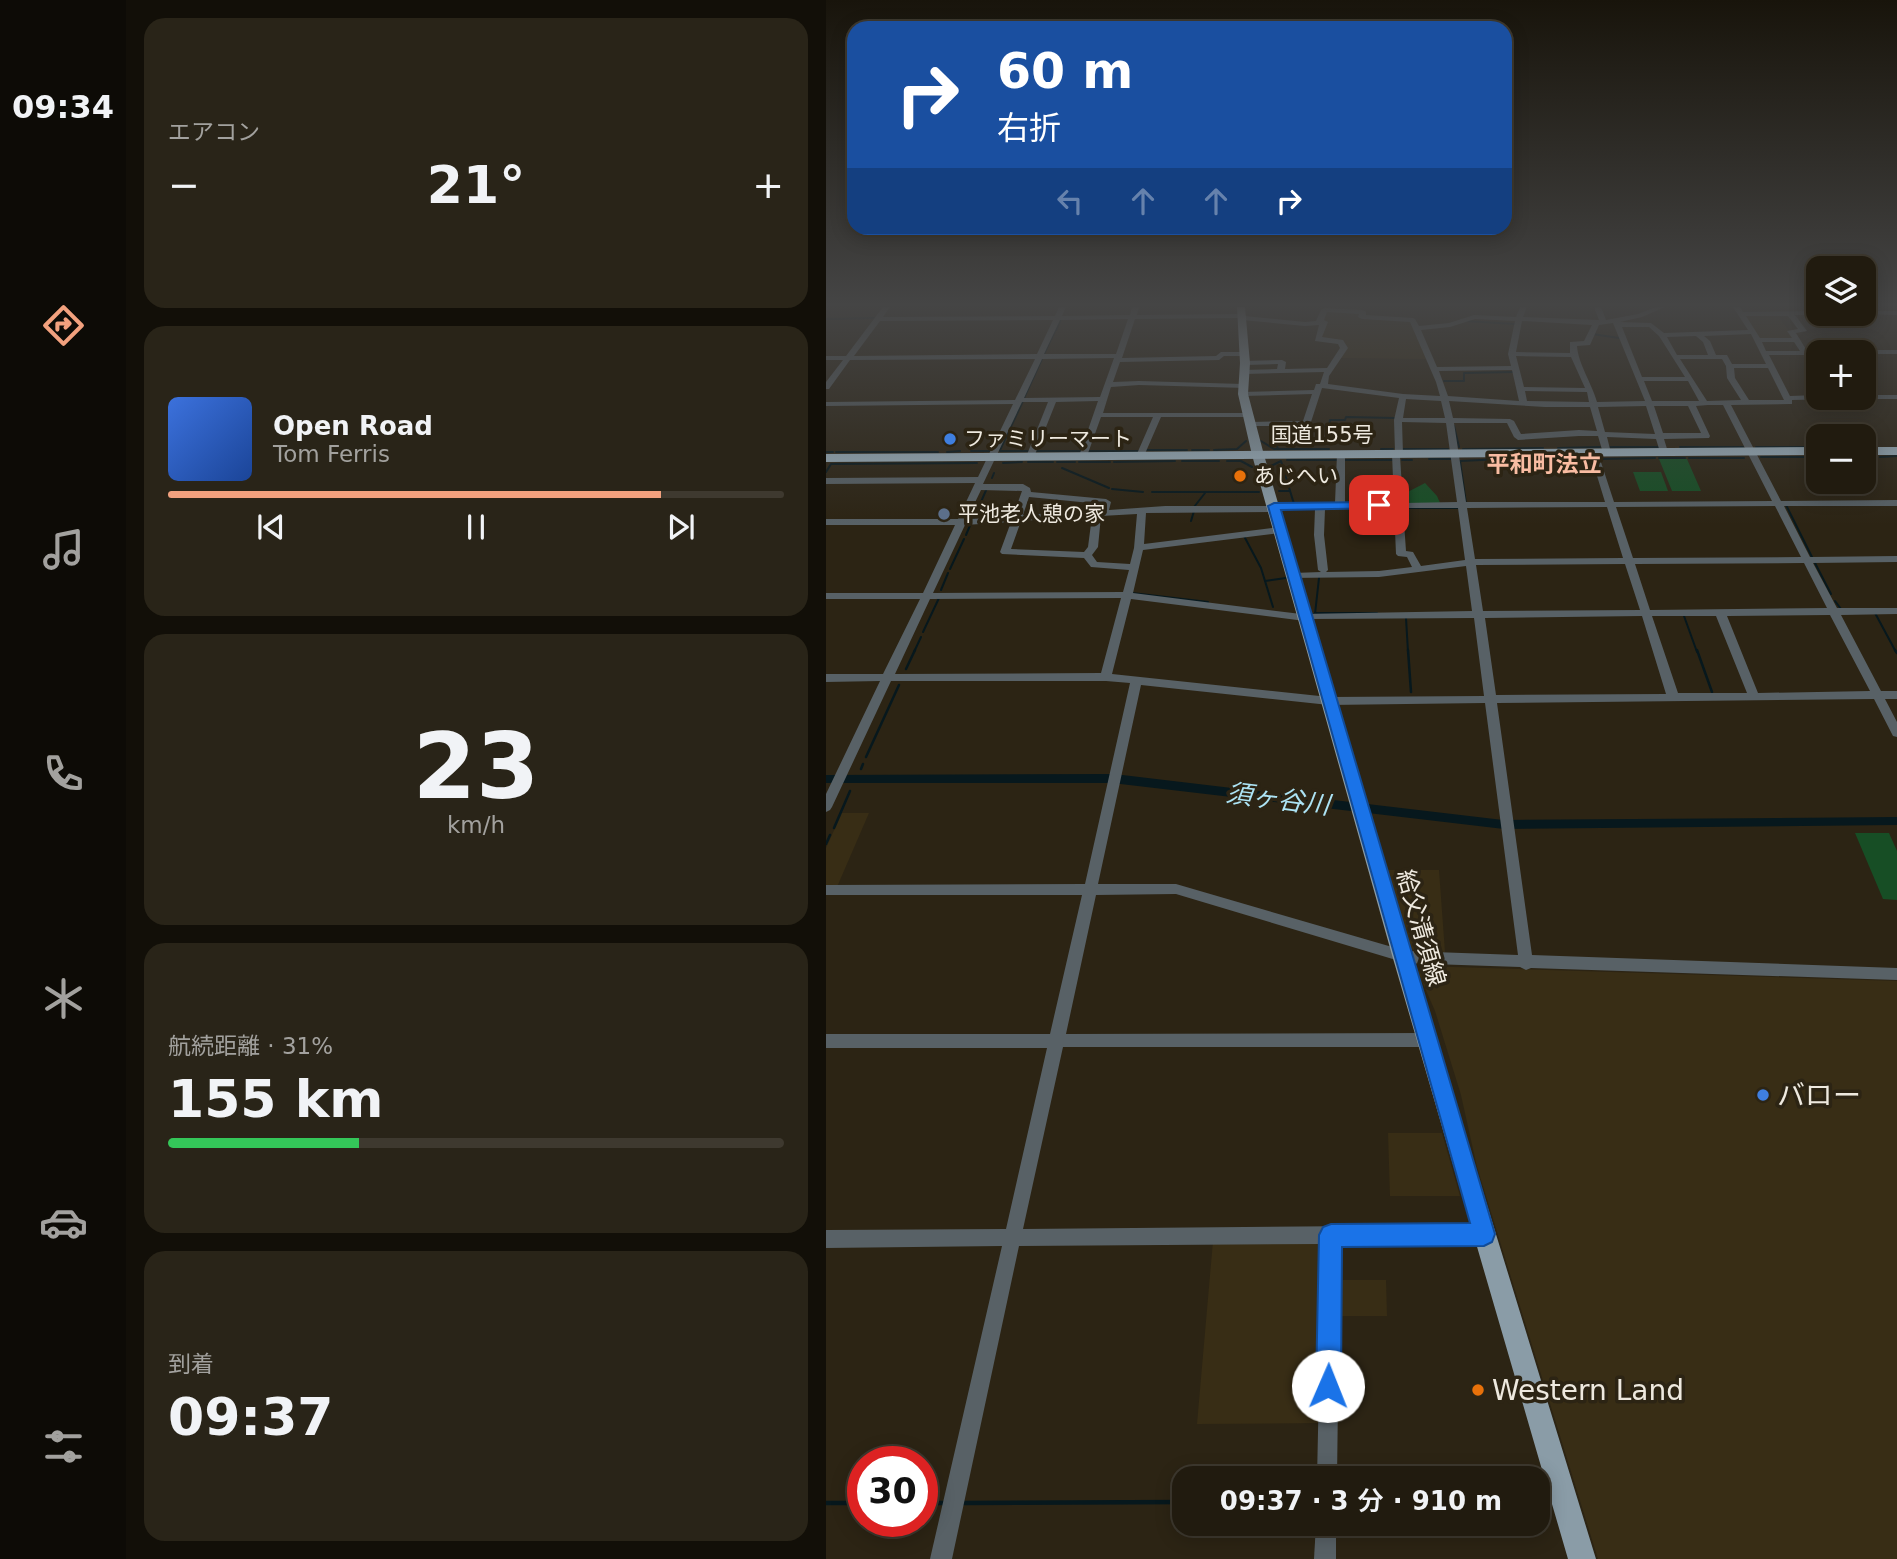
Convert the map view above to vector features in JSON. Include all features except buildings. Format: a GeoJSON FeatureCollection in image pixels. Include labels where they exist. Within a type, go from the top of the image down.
{"type":"FeatureCollection","features":[{"type":"Feature","properties":{"kind":"highway"},"geometry":{"type":"LineString","coordinates":[[1876,451],[1897,451]]}},
{"type":"Feature","properties":{"kind":"highway","name":"国道155号"},"geometry":{"type":"LineString","coordinates":[[826,458],[1806,452]]}},
{"type":"Feature","properties":{"kind":"main road","name":"給父清須線"},"geometry":{"type":"LineString","coordinates":[[1244,380],[1243,390],[1258,455],[1401,956],[1581,1559]]}},
{"type":"Feature","properties":{"kind":"street"},"geometry":{"type":"LineString","coordinates":[[826,807],[1028,380]]}},
{"type":"Feature","properties":{"kind":"street"},"geometry":{"type":"LineString","coordinates":[[1083,456],[1111,380]]}},
{"type":"Feature","properties":{"kind":"street"},"geometry":{"type":"LineString","coordinates":[[1098,415],[1250,419],[1308,427],[1324,380]]}},
{"type":"Feature","properties":{"kind":"street"},"geometry":{"type":"LineString","coordinates":[[1438,380],[1456,454],[1492,699],[1526,964]]}},
{"type":"Feature","properties":{"kind":"street"},"geometry":{"type":"LineString","coordinates":[[1518,380],[1524,404]]}},
{"type":"Feature","properties":{"kind":"street"},"geometry":{"type":"LineString","coordinates":[[1585,380],[1602,434],[1600,453],[1611,505],[1673,697]]}},
{"type":"Feature","properties":{"kind":"street"},"geometry":{"type":"LineString","coordinates":[[1640,380],[1664,453]]}},
{"type":"Feature","properties":{"kind":"street"},"geometry":{"type":"LineString","coordinates":[[1690,380],[1705,404]]}},
{"type":"Feature","properties":{"kind":"street"},"geometry":{"type":"LineString","coordinates":[[1732,380],[1747,403]]}},
{"type":"Feature","properties":{"kind":"street"},"geometry":{"type":"LineString","coordinates":[[1109,385],[1139,383],[1243,390],[1320,389],[1524,404],[1594,406],[1789,402],[1777,380]]}},
{"type":"Feature","properties":{"kind":"street"},"geometry":{"type":"LineString","coordinates":[[1520,389],[1590,390]]}},
{"type":"Feature","properties":{"kind":"street"},"geometry":{"type":"LineString","coordinates":[[1403,396],[1398,420],[1401,554],[1410,554],[1418,569]]}},
{"type":"Feature","properties":{"kind":"street"},"geometry":{"type":"LineString","coordinates":[[1876,397],[1897,397]]}},
{"type":"Feature","properties":{"kind":"street"},"geometry":{"type":"LineString","coordinates":[[1787,398],[1806,398]]}},
{"type":"Feature","properties":{"kind":"street"},"geometry":{"type":"LineString","coordinates":[[1030,457],[1054,400]]}},
{"type":"Feature","properties":{"kind":"street"},"geometry":{"type":"LineString","coordinates":[[826,404],[1104,400]]}},
{"type":"Feature","properties":{"kind":"street"},"geometry":{"type":"LineString","coordinates":[[1493,402],[1502,421]]}},
{"type":"Feature","properties":{"kind":"street"},"geometry":{"type":"LineString","coordinates":[[1398,420],[1510,421],[1518,437],[1602,434],[1706,436],[1691,404]]}},
{"type":"Feature","properties":{"kind":"street"},"geometry":{"type":"LineString","coordinates":[[1726,404],[1897,733]]}},
{"type":"Feature","properties":{"kind":"street"},"geometry":{"type":"LineString","coordinates":[[1140,456],[1158,416]]}},
{"type":"Feature","properties":{"kind":"street"},"geometry":{"type":"LineString","coordinates":[[1340,506],[1341,454]]}},
{"type":"Feature","properties":{"kind":"street"},"geometry":{"type":"LineString","coordinates":[[826,481],[1023,487],[1028,494],[1106,502],[1100,514],[1093,547],[1087,555]]}},
{"type":"Feature","properties":{"kind":"street"},"geometry":{"type":"LineString","coordinates":[[1028,494],[1005,552],[1087,555]]}},
{"type":"Feature","properties":{"kind":"street"},"geometry":{"type":"LineString","coordinates":[[826,522],[961,522],[1142,510],[1321,506],[1897,503]]}},
{"type":"Feature","properties":{"kind":"street"},"geometry":{"type":"LineString","coordinates":[[1321,506],[1319,534],[1323,570]]}},
{"type":"Feature","properties":{"kind":"street"},"geometry":{"type":"LineString","coordinates":[[1106,677],[1139,548],[1142,510]]}},
{"type":"Feature","properties":{"kind":"street"},"geometry":{"type":"LineString","coordinates":[[1139,548],[1281,530]]}},
{"type":"Feature","properties":{"kind":"street"},"geometry":{"type":"LineString","coordinates":[[1087,555],[1094,565],[1134,567]]}},
{"type":"Feature","properties":{"kind":"street"},"geometry":{"type":"LineString","coordinates":[[1293,576],[1379,574],[1471,562],[1897,559]]}},
{"type":"Feature","properties":{"kind":"street"},"geometry":{"type":"LineString","coordinates":[[826,594],[1127,595],[1305,617],[1897,611]]}},
{"type":"Feature","properties":{"kind":"street"},"geometry":{"type":"LineString","coordinates":[[1720,612],[1754,697]]}},
{"type":"Feature","properties":{"kind":"street"},"geometry":{"type":"LineString","coordinates":[[826,677],[1106,677],[1329,701],[1897,695]]}},
{"type":"Feature","properties":{"kind":"street"},"geometry":{"type":"LineString","coordinates":[[941,1559],[1137,679]]}},
{"type":"Feature","properties":{"kind":"street"},"geometry":{"type":"LineString","coordinates":[[826,890],[1176,890],[1401,956],[1526,964],[1897,974]]}},
{"type":"Feature","properties":{"kind":"street"},"geometry":{"type":"LineString","coordinates":[[826,1041],[1427,1040]]}},
{"type":"Feature","properties":{"kind":"street"},"geometry":{"type":"LineString","coordinates":[[826,1239],[1484,1234]]}},
{"type":"Feature","properties":{"kind":"street"},"geometry":{"type":"LineString","coordinates":[[1327,1466],[1331,1235]]}},
{"type":"Feature","properties":{"kind":"street"},"geometry":{"type":"LineString","coordinates":[[1325,1559],[1326,1536]]}},
{"type":"Feature","properties":{"kind":"shaded area"},"geometry":{"type":"Polygon","coordinates":[[[842,813],[869,813],[837,887],[826,887],[826,848],[842,813]]]}},
{"type":"Feature","properties":{"kind":"shaded area"},"geometry":{"type":"Polygon","coordinates":[[[1388,870],[1439,870],[1445,952],[1411,950],[1388,870]]]}},
{"type":"Feature","properties":{"kind":"shaded area"},"geometry":{"type":"Polygon","coordinates":[[[1422,966],[1897,981],[1897,1559],[1598,1559],[1477,1167],[1461,1095],[1435,1011],[1418,972],[1422,966]]]}},
{"type":"Feature","properties":{"kind":"shaded area"},"geometry":{"type":"Polygon","coordinates":[[[1388,1133],[1442,1133],[1460,1196],[1390,1196],[1388,1133]]]}},
{"type":"Feature","properties":{"kind":"shaded area"},"geometry":{"type":"Polygon","coordinates":[[[1213,1241],[1324,1241],[1324,1423],[1197,1424],[1213,1241]]]}},
{"type":"Feature","properties":{"kind":"shaded area"},"geometry":{"type":"Polygon","coordinates":[[[1332,1280],[1386,1280],[1387,1316],[1331,1316],[1332,1280]]]}},
{"type":"Feature","properties":{"kind":"green space"},"geometry":{"type":"Polygon","coordinates":[[[1659,459],[1687,459],[1701,491],[1672,491],[1659,459]]]}},
{"type":"Feature","properties":{"kind":"green space"},"geometry":{"type":"Polygon","coordinates":[[[1633,472],[1661,472],[1668,491],[1640,491],[1633,472]]]}},
{"type":"Feature","properties":{"kind":"green space"},"geometry":{"type":"Polygon","coordinates":[[[1425,483],[1441,505],[1401,503],[1400,496],[1425,483]]]}},
{"type":"Feature","properties":{"kind":"green space"},"geometry":{"type":"Polygon","coordinates":[[[1855,833],[1889,833],[1897,851],[1897,900],[1883,899],[1855,833]]]}},
{"type":"Feature","properties":{"kind":"water","name":"須ヶ谷川"},"geometry":{"type":"Polygon","coordinates":[[[1114,774],[1503,820],[1897,817],[1897,825],[1504,829],[1112,783],[826,783],[826,775],[1114,774]]]}},
{"type":"Feature","properties":{"kind":"waterway"},"geometry":{"type":"LineString","coordinates":[[1024,398],[1032,380]]}},
{"type":"Feature","properties":{"kind":"waterway"},"geometry":{"type":"LineString","coordinates":[[1444,381],[1464,380]]}},
{"type":"Feature","properties":{"kind":"waterway"},"geometry":{"type":"LineString","coordinates":[[1000,450],[1023,401]]}},
{"type":"Feature","properties":{"kind":"waterway"},"geometry":{"type":"LineString","coordinates":[[1315,427],[1329,426],[1330,420],[1345,420],[1346,417],[1396,418]]}},
{"type":"Feature","properties":{"kind":"waterway"},"geometry":{"type":"LineString","coordinates":[[1454,426],[1459,447]]}},
{"type":"Feature","properties":{"kind":"waterway"},"geometry":{"type":"LineString","coordinates":[[1278,449],[1272,432],[1306,431]]}},
{"type":"Feature","properties":{"kind":"waterway"},"geometry":{"type":"LineString","coordinates":[[1214,450],[1237,449],[1246,441]]}},
{"type":"Feature","properties":{"kind":"waterway"},"geometry":{"type":"LineString","coordinates":[[1261,441],[1278,449]]}},
{"type":"Feature","properties":{"kind":"waterway"},"geometry":{"type":"LineString","coordinates":[[1558,448],[1600,447]]}},
{"type":"Feature","properties":{"kind":"waterway"},"geometry":{"type":"LineString","coordinates":[[1610,447],[1659,447]]}},
{"type":"Feature","properties":{"kind":"waterway"},"geometry":{"type":"LineString","coordinates":[[1680,447],[1743,447]]}},
{"type":"Feature","properties":{"kind":"waterway"},"geometry":{"type":"LineString","coordinates":[[1756,447],[1806,447]]}},
{"type":"Feature","properties":{"kind":"waterway"},"geometry":{"type":"LineString","coordinates":[[1463,449],[1543,448]]}},
{"type":"Feature","properties":{"kind":"waterway"},"geometry":{"type":"LineString","coordinates":[[1278,449],[1329,449]]}},
{"type":"Feature","properties":{"kind":"waterway"},"geometry":{"type":"LineString","coordinates":[[1381,449],[1393,449]]}},
{"type":"Feature","properties":{"kind":"waterway"},"geometry":{"type":"LineString","coordinates":[[1402,449],[1448,449]]}},
{"type":"Feature","properties":{"kind":"waterway"},"geometry":{"type":"LineString","coordinates":[[1145,450],[1187,450]]}},
{"type":"Feature","properties":{"kind":"waterway"},"geometry":{"type":"LineString","coordinates":[[1192,450],[1209,450]]}},
{"type":"Feature","properties":{"kind":"waterway"},"geometry":{"type":"LineString","coordinates":[[947,452],[960,451]]}},
{"type":"Feature","properties":{"kind":"waterway"},"geometry":{"type":"LineString","coordinates":[[971,451],[990,451]]}},
{"type":"Feature","properties":{"kind":"waterway"},"geometry":{"type":"LineString","coordinates":[[1000,451],[1030,451]]}},
{"type":"Feature","properties":{"kind":"waterway"},"geometry":{"type":"LineString","coordinates":[[1035,451],[1082,451]]}},
{"type":"Feature","properties":{"kind":"waterway"},"geometry":{"type":"LineString","coordinates":[[1088,451],[1139,451]]}},
{"type":"Feature","properties":{"kind":"waterway"},"geometry":{"type":"LineString","coordinates":[[826,452],[833,452]]}},
{"type":"Feature","properties":{"kind":"waterway"},"geometry":{"type":"LineString","coordinates":[[836,452],[938,452]]}},
{"type":"Feature","properties":{"kind":"waterway"},"geometry":{"type":"LineString","coordinates":[[1880,457],[1897,456]]}},
{"type":"Feature","properties":{"kind":"waterway"},"geometry":{"type":"LineString","coordinates":[[1761,457],[1806,457]]}},
{"type":"Feature","properties":{"kind":"waterway"},"geometry":{"type":"LineString","coordinates":[[1599,459],[1655,458]]}},
{"type":"Feature","properties":{"kind":"waterway"},"geometry":{"type":"LineString","coordinates":[[1659,458],[1685,458]]}},
{"type":"Feature","properties":{"kind":"waterway"},"geometry":{"type":"LineString","coordinates":[[1689,458],[1744,458]]}},
{"type":"Feature","properties":{"kind":"waterway"},"geometry":{"type":"LineString","coordinates":[[1429,459],[1452,459]]}},
{"type":"Feature","properties":{"kind":"waterway"},"geometry":{"type":"LineString","coordinates":[[1466,504],[1460,461],[1503,459]]}},
{"type":"Feature","properties":{"kind":"waterway"},"geometry":{"type":"LineString","coordinates":[[1506,459],[1593,459]]}},
{"type":"Feature","properties":{"kind":"waterway"},"geometry":{"type":"LineString","coordinates":[[1287,460],[1337,460]]}},
{"type":"Feature","properties":{"kind":"waterway"},"geometry":{"type":"LineString","coordinates":[[1345,460],[1394,460]]}},
{"type":"Feature","properties":{"kind":"waterway"},"geometry":{"type":"LineString","coordinates":[[1402,460],[1412,460]]}},
{"type":"Feature","properties":{"kind":"waterway"},"geometry":{"type":"LineString","coordinates":[[1114,462],[1175,461]]}},
{"type":"Feature","properties":{"kind":"waterway"},"geometry":{"type":"LineString","coordinates":[[1182,461],[1219,461]]}},
{"type":"Feature","properties":{"kind":"waterway"},"geometry":{"type":"LineString","coordinates":[[1227,461],[1241,461],[1252,467]]}},
{"type":"Feature","properties":{"kind":"waterway"},"geometry":{"type":"LineString","coordinates":[[1271,466],[1281,461],[1294,504]]}},
{"type":"Feature","properties":{"kind":"waterway"},"geometry":{"type":"LineString","coordinates":[[1003,463],[1022,462]]}},
{"type":"Feature","properties":{"kind":"waterway"},"geometry":{"type":"LineString","coordinates":[[1028,462],[1053,462]]}},
{"type":"Feature","properties":{"kind":"waterway"},"geometry":{"type":"LineString","coordinates":[[1057,462],[1075,462]]}},
{"type":"Feature","properties":{"kind":"waterway"},"geometry":{"type":"LineString","coordinates":[[1079,462],[1110,462]]}},
{"type":"Feature","properties":{"kind":"waterway"},"geometry":{"type":"LineString","coordinates":[[826,472],[831,464],[977,463]]}},
{"type":"Feature","properties":{"kind":"waterway"},"geometry":{"type":"LineString","coordinates":[[1062,468],[1109,488]]}},
{"type":"Feature","properties":{"kind":"waterway"},"geometry":{"type":"LineString","coordinates":[[992,478],[994,473]]}},
{"type":"Feature","properties":{"kind":"waterway"},"geometry":{"type":"LineString","coordinates":[[974,518],[987,488]]}},
{"type":"Feature","properties":{"kind":"waterway"},"geometry":{"type":"LineString","coordinates":[[1112,489],[1143,492]]}},
{"type":"Feature","properties":{"kind":"waterway"},"geometry":{"type":"LineString","coordinates":[[1279,491],[1290,491]]}},
{"type":"Feature","properties":{"kind":"waterway"},"geometry":{"type":"LineString","coordinates":[[1152,492],[1259,492]]}},
{"type":"Feature","properties":{"kind":"waterway"},"geometry":{"type":"LineString","coordinates":[[1194,507],[1205,493]]}},
{"type":"Feature","properties":{"kind":"waterway"},"geometry":{"type":"LineString","coordinates":[[1786,505],[1812,557]]}},
{"type":"Feature","properties":{"kind":"waterway"},"geometry":{"type":"LineString","coordinates":[[1403,508],[1461,508]]}},
{"type":"Feature","properties":{"kind":"waterway"},"geometry":{"type":"LineString","coordinates":[[1191,521],[1194,511]]}},
{"type":"Feature","properties":{"kind":"waterway"},"geometry":{"type":"LineString","coordinates":[[966,535],[971,523]]}},
{"type":"Feature","properties":{"kind":"waterway"},"geometry":{"type":"LineString","coordinates":[[1244,536],[1265,581]]}},
{"type":"Feature","properties":{"kind":"waterway"},"geometry":{"type":"LineString","coordinates":[[950,569],[964,539]]}},
{"type":"Feature","properties":{"kind":"waterway"},"geometry":{"type":"LineString","coordinates":[[1815,563],[1831,594]]}},
{"type":"Feature","properties":{"kind":"waterway"},"geometry":{"type":"LineString","coordinates":[[941,590],[948,573]]}},
{"type":"Feature","properties":{"kind":"waterway"},"geometry":{"type":"LineString","coordinates":[[1265,581],[1286,578]]}},
{"type":"Feature","properties":{"kind":"waterway"},"geometry":{"type":"LineString","coordinates":[[1315,613],[1319,578]]}},
{"type":"Feature","properties":{"kind":"waterway"},"geometry":{"type":"LineString","coordinates":[[1265,581],[1273,607]]}},
{"type":"Feature","properties":{"kind":"waterway"},"geometry":{"type":"LineString","coordinates":[[1132,593],[1208,602]]}},
{"type":"Feature","properties":{"kind":"waterway"},"geometry":{"type":"LineString","coordinates":[[923,632],[939,598]]}},
{"type":"Feature","properties":{"kind":"waterway"},"geometry":{"type":"LineString","coordinates":[[1835,601],[1841,609]]}},
{"type":"Feature","properties":{"kind":"waterway"},"geometry":{"type":"LineString","coordinates":[[1312,614],[1315,613]]}},
{"type":"Feature","properties":{"kind":"waterway"},"geometry":{"type":"LineString","coordinates":[[1315,613],[1377,613]]}},
{"type":"Feature","properties":{"kind":"waterway"},"geometry":{"type":"LineString","coordinates":[[1875,613],[1896,652]]}},
{"type":"Feature","properties":{"kind":"waterway"},"geometry":{"type":"LineString","coordinates":[[1684,616],[1697,652]]}},
{"type":"Feature","properties":{"kind":"waterway"},"geometry":{"type":"LineString","coordinates":[[1406,618],[1408,652]]}},
{"type":"Feature","properties":{"kind":"waterway"},"geometry":{"type":"LineString","coordinates":[[914,652],[921,637]]}},
{"type":"Feature","properties":{"kind":"waterway"},"geometry":{"type":"LineString","coordinates":[[906,669],[915,650]]}},
{"type":"Feature","properties":{"kind":"waterway"},"geometry":{"type":"LineString","coordinates":[[1408,650],[1411,692]]}},
{"type":"Feature","properties":{"kind":"waterway"},"geometry":{"type":"LineString","coordinates":[[1697,650],[1712,692]]}},
{"type":"Feature","properties":{"kind":"waterway"},"geometry":{"type":"LineString","coordinates":[[866,757],[899,685]]}},
{"type":"Feature","properties":{"kind":"waterway"},"geometry":{"type":"LineString","coordinates":[[861,769],[863,764]]}},
{"type":"Feature","properties":{"kind":"waterway"},"geometry":{"type":"LineString","coordinates":[[834,828],[850,791]]}},
{"type":"Feature","properties":{"kind":"waterway"},"geometry":{"type":"LineString","coordinates":[[826,844],[830,835]]}},
{"type":"Feature","properties":{"kind":"waterway"},"geometry":{"type":"LineString","coordinates":[[963,1503],[1172,1502]]}},
{"type":"Feature","properties":{"kind":"waterway"},"geometry":{"type":"LineString","coordinates":[[826,1503],[847,1503]]}},
{"type":"Feature","properties":{"kind":"waterway"},"geometry":{"type":"LineString","coordinates":[[938,1503],[945,1503]]}},
{"type":"Feature","properties":{"kind":"place","name":"ファミリーマート"},"geometry":{"type":"Point","coordinates":[950,439]}},
{"type":"Feature","properties":{"kind":"place","name":"あじへい"},"geometry":{"type":"Point","coordinates":[1240,476]}},
{"type":"Feature","properties":{"kind":"place","name":"平池老人憩の家"},"geometry":{"type":"Point","coordinates":[944,514]}},
{"type":"Feature","properties":{"kind":"place","name":"バロー"},"geometry":{"type":"Point","coordinates":[1763,1095]}},
{"type":"Feature","properties":{"kind":"place","name":"Western Land"},"geometry":{"type":"Point","coordinates":[1478,1390]}},
{"type":"Feature","properties":{"kind":"district","name":"平和町法立"},"geometry":{"type":"Point","coordinates":[1544,464]}},
{"type":"Feature","properties":{"kind":"route"},"geometry":{"type":"LineString","coordinates":[[1328,1386],[1331,1235],[1484,1234],[1401,955],[1274,506],[1379,505]]}}]}
